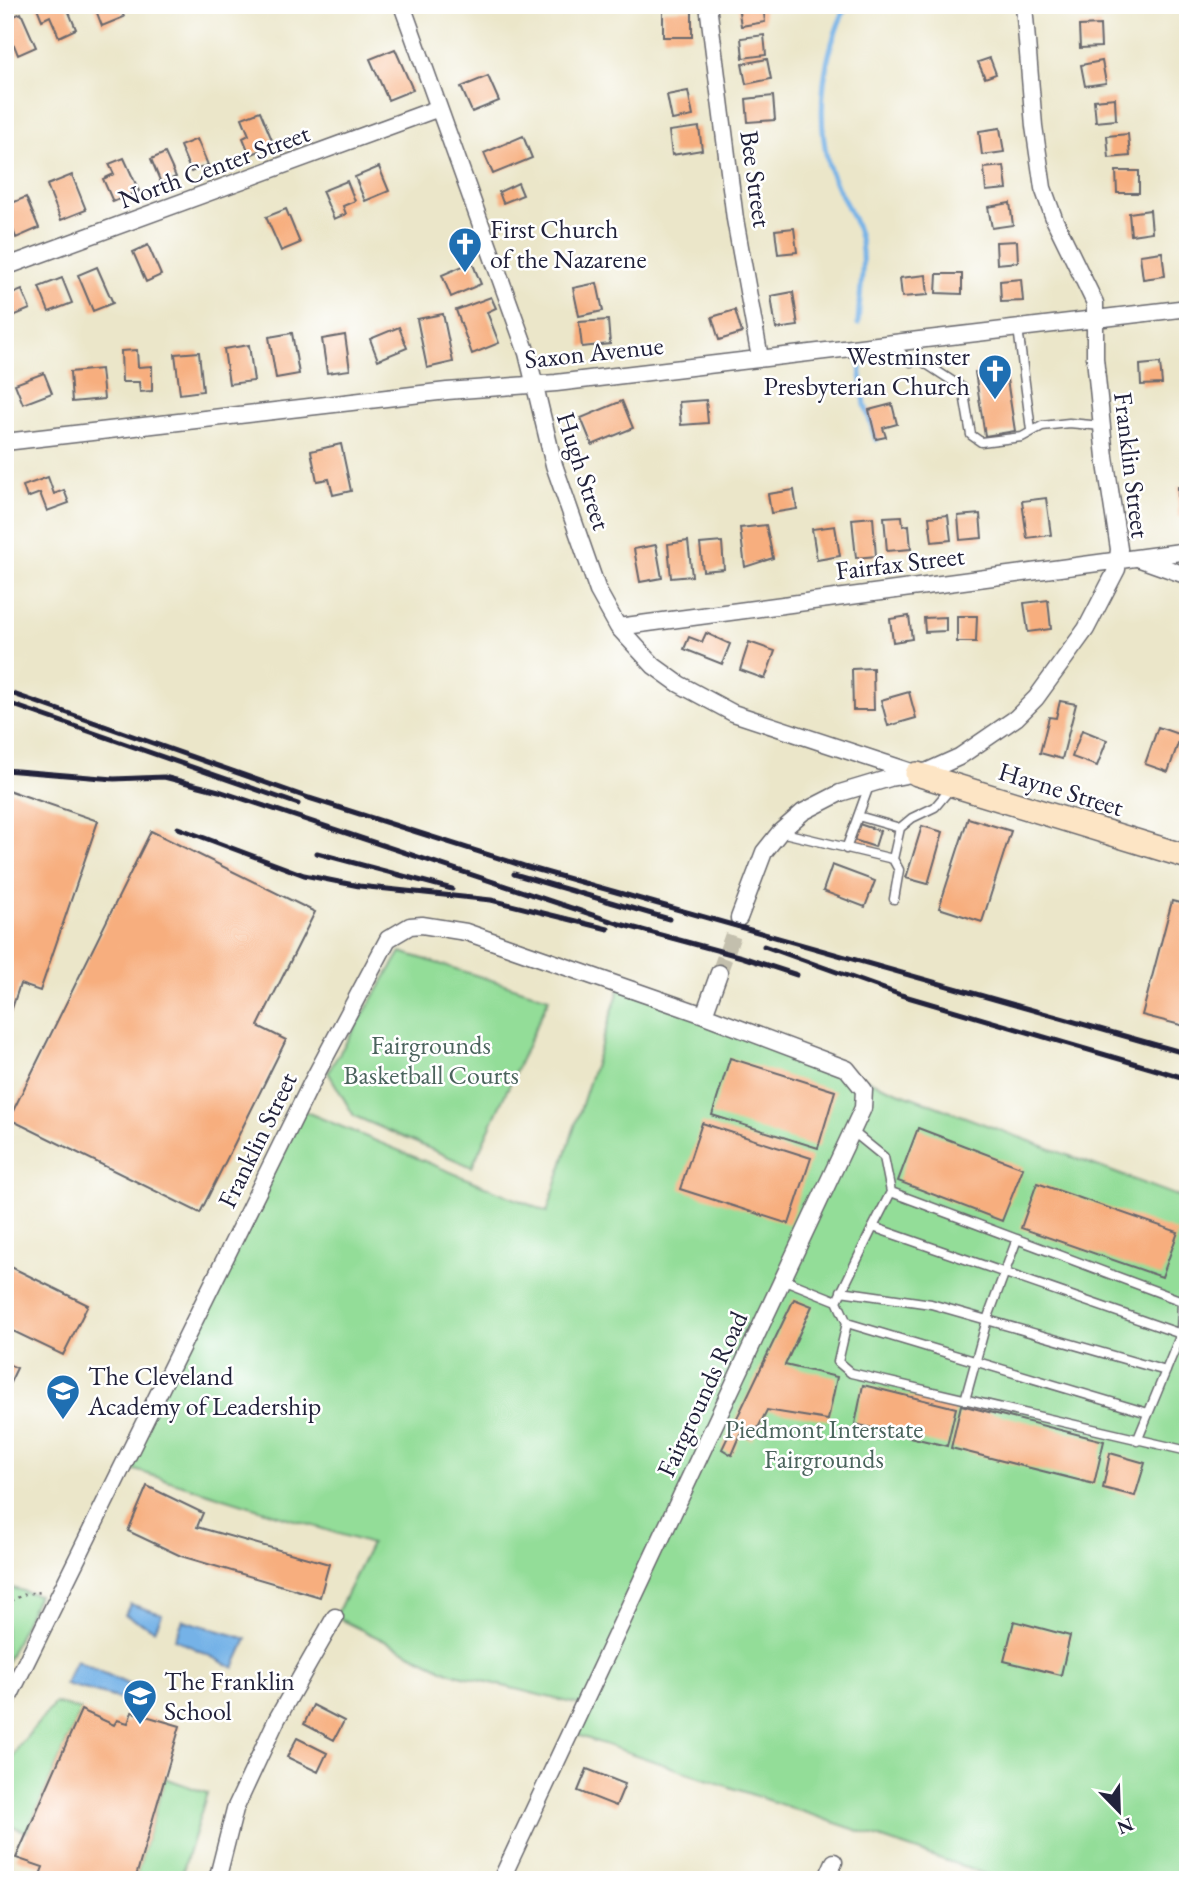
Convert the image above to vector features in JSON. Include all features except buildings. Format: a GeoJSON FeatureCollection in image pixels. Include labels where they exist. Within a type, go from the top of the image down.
{"type":"FeatureCollection","features":[{"type":"Feature","properties":{"kind":"street","name":"Hugh Street"},"geometry":{"type":"LineString","coordinates":[[402,5],[527,353],[554,465],[598,592],[618,627],[654,666],[705,700],[733,713],[918,774]]}},
{"type":"Feature","properties":{"kind":"street","name":"Bee Street"},"geometry":{"type":"LineString","coordinates":[[708,5],[735,219],[760,358]]}},
{"type":"Feature","properties":{"kind":"street","name":"Franklin Street"},"geometry":{"type":"LineString","coordinates":[[739,918],[764,852],[780,832],[816,804],[869,784],[918,774],[959,757],[989,739],[1036,698],[1091,621],[1127,558],[1102,426],[1093,297],[1055,221],[1044,188],[1034,126],[1024,5]]}},
{"type":"Feature","properties":{"kind":"street","name":"North Center Street"},"geometry":{"type":"LineString","coordinates":[[5,267],[439,108]]}},
{"type":"Feature","properties":{"kind":"street","name":"Saxon Avenue"},"geometry":{"type":"LineString","coordinates":[[5,442],[1188,308]]}},
{"type":"Feature","properties":{"kind":"street","name":"Fairfax Street"},"geometry":{"type":"LineString","coordinates":[[618,627],[1188,551]]}},
{"type":"Feature","properties":{"kind":"street"},"geometry":{"type":"LineString","coordinates":[[1127,558],[1188,576]]}},
{"type":"Feature","properties":{"kind":"street","name":"Hayne Street"},"geometry":{"type":"LineString","coordinates":[[918,774],[1188,857]]}},
{"type":"Feature","properties":{"kind":"street","name":"Franklin Street"},"geometry":{"type":"LineString","coordinates":[[5,1705],[308,1091],[388,939],[398,931],[422,925],[466,932],[704,1015]]}},
{"type":"Feature","properties":{"kind":"street"},"geometry":{"type":"LineString","coordinates":[[704,1015],[719,973]]}},
{"type":"Feature","properties":{"kind":"street","name":"Fairgrounds Road"},"geometry":{"type":"LineString","coordinates":[[500,1880],[865,1099],[855,1075],[820,1057],[704,1015]]}},
{"type":"Feature","properties":{"kind":"street"},"geometry":{"type":"LineString","coordinates":[[217,1880],[235,1809],[277,1719],[335,1617]]}},
{"type":"Feature","properties":{"kind":"street"},"geometry":{"type":"LineString","coordinates":[[826,1880],[834,1862]]}},
{"type":"Feature","properties":{"kind":"lane"},"geometry":{"type":"LineString","coordinates":[[1018,328],[1031,430]]}},
{"type":"Feature","properties":{"kind":"lane"},"geometry":{"type":"LineString","coordinates":[[891,343],[911,362],[920,360],[962,388],[971,435],[981,442],[1022,438],[1031,430],[1069,423],[1102,426]]}},
{"type":"Feature","properties":{"kind":"lane"},"geometry":{"type":"LineString","coordinates":[[846,849],[869,784]]}},
{"type":"Feature","properties":{"kind":"lane"},"geometry":{"type":"LineString","coordinates":[[894,900],[899,870],[893,859],[900,828],[912,818],[935,807],[953,785]]}},
{"type":"Feature","properties":{"kind":"lane"},"geometry":{"type":"LineString","coordinates":[[858,816],[900,828]]}},
{"type":"Feature","properties":{"kind":"lane"},"geometry":{"type":"LineString","coordinates":[[780,832],[893,859]]}},
{"type":"Feature","properties":{"kind":"lane"},"geometry":{"type":"LineString","coordinates":[[837,1301],[891,1192],[884,1157],[851,1131]]}},
{"type":"Feature","properties":{"kind":"lane"},"geometry":{"type":"LineString","coordinates":[[891,1192],[1182,1301],[1184,1335],[1137,1441]]}},
{"type":"Feature","properties":{"kind":"lane"},"geometry":{"type":"LineString","coordinates":[[873,1227],[1184,1335]]}},
{"type":"Feature","properties":{"kind":"lane"},"geometry":{"type":"LineString","coordinates":[[965,1400],[987,1320],[1017,1239]]}},
{"type":"Feature","properties":{"kind":"lane"},"geometry":{"type":"LineString","coordinates":[[782,1279],[837,1301],[847,1323],[838,1362],[850,1373],[1188,1451]]}},
{"type":"Feature","properties":{"kind":"lane"},"geometry":{"type":"LineString","coordinates":[[841,1291],[931,1304],[1166,1371]]}},
{"type":"Feature","properties":{"kind":"lane"},"geometry":{"type":"LineString","coordinates":[[847,1323],[1148,1413]]}},
{"type":"Feature","properties":{"kind":"path"},"geometry":{"type":"LineString","coordinates":[[5,1604],[25,1594],[48,1591]]}},
{"type":"Feature","properties":{"kind":"green space","name":"Fairgrounds Basketball Courts"},"geometry":{"type":"Polygon","coordinates":[[[401,952],[549,998],[472,1167],[354,1116],[328,1072],[401,952]]]}},
{"type":"Feature","properties":{"kind":"green space","name":"Piedmont Interstate Fairgrounds"},"geometry":{"type":"Polygon","coordinates":[[[620,987],[704,1015],[898,1092],[1188,1200],[1188,1880],[1003,1880],[571,1733],[584,1706],[451,1673],[335,1617],[371,1544],[125,1467],[299,1109],[547,1212],[620,987]]]}},
{"type":"Feature","properties":{"kind":"green space"},"geometry":{"type":"Polygon","coordinates":[[[5,1586],[38,1595],[5,1665],[5,1586]]]}},
{"type":"Feature","properties":{"kind":"green space"},"geometry":{"type":"Polygon","coordinates":[[[55,1703],[81,1710],[27,1832],[5,1823],[5,1772],[19,1746],[55,1703]]]}},
{"type":"Feature","properties":{"kind":"green space"},"geometry":{"type":"Polygon","coordinates":[[[165,1778],[207,1793],[180,1880],[135,1880],[165,1778]]]}},
{"type":"Feature","properties":{"kind":"water"},"geometry":{"type":"Polygon","coordinates":[[[130,1604],[162,1614],[155,1630],[125,1615],[130,1604]]]}},
{"type":"Feature","properties":{"kind":"water"},"geometry":{"type":"Polygon","coordinates":[[[183,1620],[247,1639],[234,1668],[175,1639],[183,1620]]]}},
{"type":"Feature","properties":{"kind":"water"},"geometry":{"type":"Polygon","coordinates":[[[76,1660],[130,1685],[124,1700],[65,1684],[76,1660]]]}},
{"type":"Feature","properties":{"kind":"waterway"},"geometry":{"type":"LineString","coordinates":[[847,5],[827,62],[822,103],[828,163],[855,222],[861,243],[862,273],[858,324]]}},
{"type":"Feature","properties":{"kind":"waterway"},"geometry":{"type":"LineString","coordinates":[[859,360],[865,405],[876,440]]}},
{"type":"Feature","properties":{"kind":"tunnel"},"geometry":{"type":"LineString","coordinates":[[719,973],[739,918]]}},
{"type":"Feature","properties":{"kind":"railway"},"geometry":{"type":"LineString","coordinates":[[5,691],[309,798],[524,866],[1188,1054]]}},
{"type":"Feature","properties":{"kind":"railway"},"geometry":{"type":"LineString","coordinates":[[5,702],[298,804]]}},
{"type":"Feature","properties":{"kind":"railway"},"geometry":{"type":"LineString","coordinates":[[5,770],[114,779],[164,777],[219,791],[620,924],[797,975]]}},
{"type":"Feature","properties":{"kind":"railway"},"geometry":{"type":"LineString","coordinates":[[178,828],[304,875],[359,886],[491,900],[608,929]]}},
{"type":"Feature","properties":{"kind":"railway"},"geometry":{"type":"LineString","coordinates":[[317,853],[452,889]]}},
{"type":"Feature","properties":{"kind":"railway"},"geometry":{"type":"LineString","coordinates":[[514,874],[669,919]]}},
{"type":"Feature","properties":{"kind":"railway"},"geometry":{"type":"LineString","coordinates":[[764,946],[901,995],[1188,1079]]}},
{"type":"Feature","properties":{"kind":"place","name":"First Church of the Nazarene"},"geometry":{"type":"Point","coordinates":[465,274]}},
{"type":"Feature","properties":{"kind":"place","name":"Westminster Presbyterian Church"},"geometry":{"type":"Point","coordinates":[995,401]}},
{"type":"Feature","properties":{"kind":"place","name":"The Cleveland Academy of Leadership"},"geometry":{"type":"Point","coordinates":[63,1421]}},
{"type":"Feature","properties":{"kind":"place","name":"The Franklin School"},"geometry":{"type":"Point","coordinates":[140,1726]}}]}
